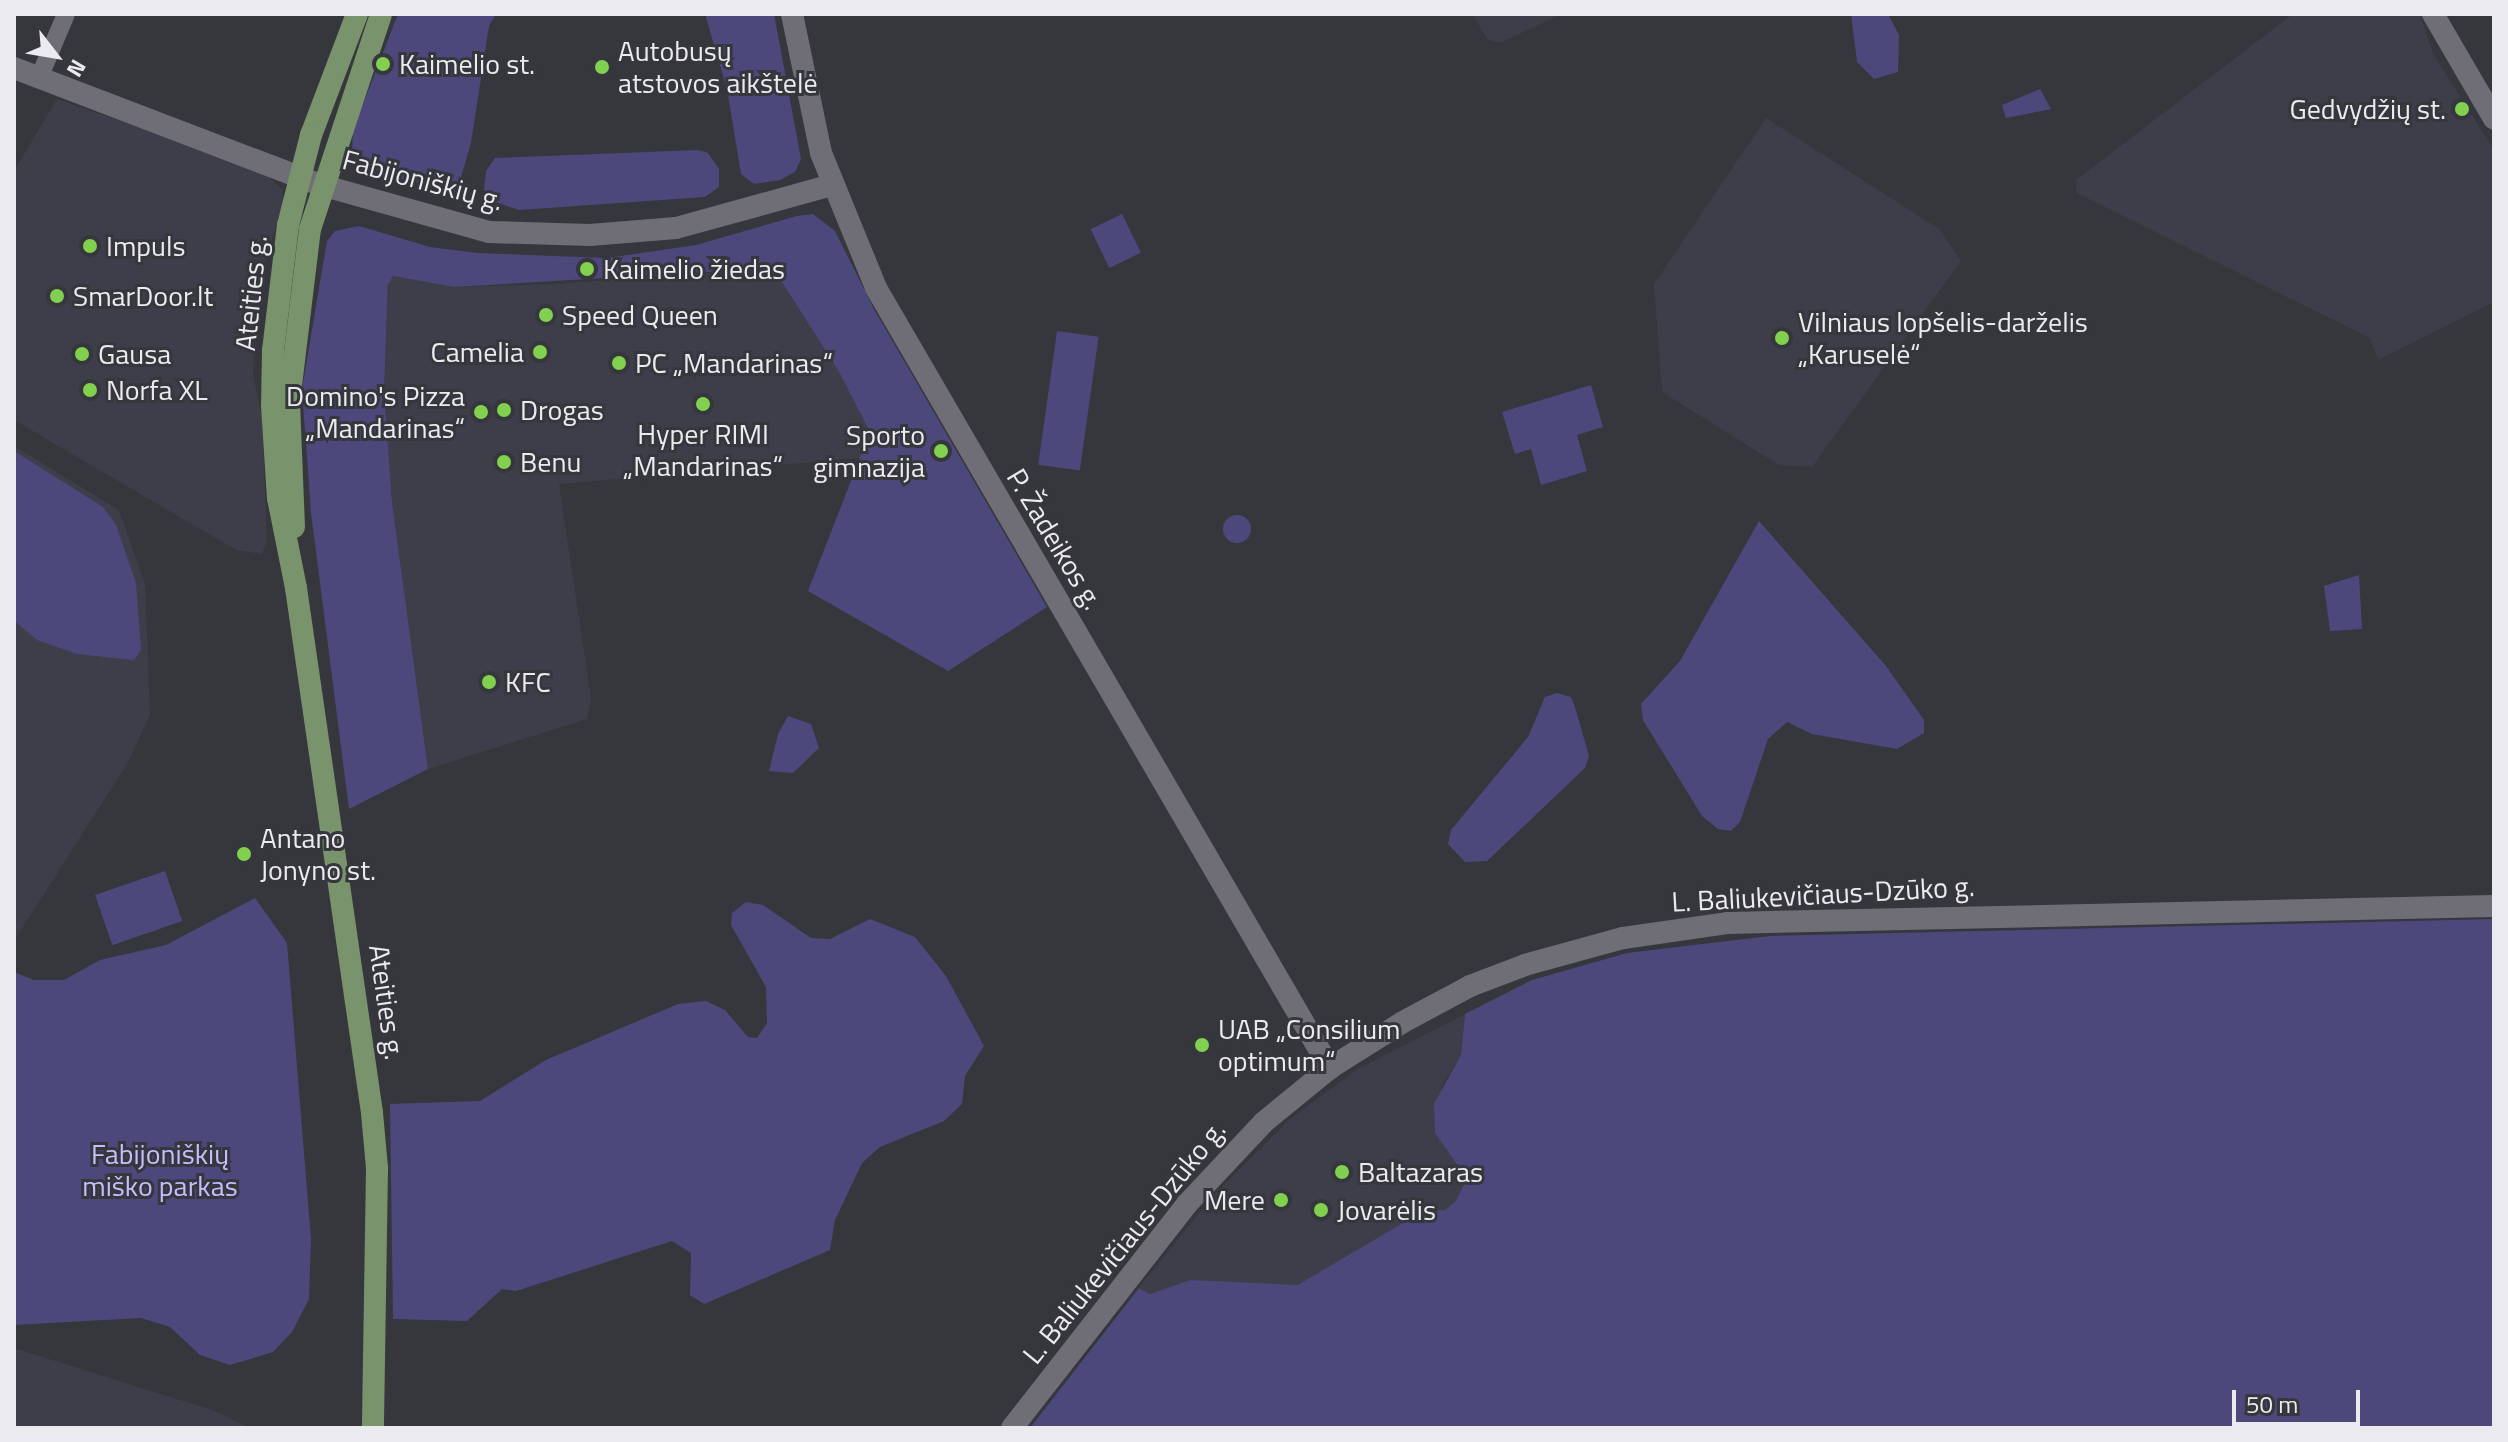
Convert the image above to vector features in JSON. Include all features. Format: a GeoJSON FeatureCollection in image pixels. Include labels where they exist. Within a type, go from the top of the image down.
{"type":"FeatureCollection","features":[{"type":"Feature","properties":{"kind":"main road","name":"Ateities g."},"geometry":{"type":"LineString","coordinates":[[357,14],[300,175],[278,297],[272,406],[278,498],[296,588],[372,1113],[377,1168],[373,1428]]}},
{"type":"Feature","properties":{"kind":"main road","name":"Ateities g."},"geometry":{"type":"LineString","coordinates":[[296,588],[292,364],[310,229],[321,185],[381,14]]}},
{"type":"Feature","properties":{"kind":"street"},"geometry":{"type":"LineString","coordinates":[[39,78],[66,14]]}},
{"type":"Feature","properties":{"kind":"street","name":"P. Žadeikos g."},"geometry":{"type":"LineString","coordinates":[[792,14],[832,185],[876,288],[1330,1068]]}},
{"type":"Feature","properties":{"kind":"street"},"geometry":{"type":"LineString","coordinates":[[2433,14],[2494,119]]}},
{"type":"Feature","properties":{"kind":"street","name":"Fabijoniškių g."},"geometry":{"type":"LineString","coordinates":[[14,68],[321,185],[460,227],[551,235],[676,228],[832,185]]}},
{"type":"Feature","properties":{"kind":"street","name":"L. Baliukevičiaus-Dzūko g."},"geometry":{"type":"LineString","coordinates":[[1012,1428],[1195,1195],[1264,1122],[1330,1068],[1470,986],[1574,950],[1677,929],[1782,920],[2494,906]]}},
{"type":"Feature","properties":{"kind":"shaded area"},"geometry":{"type":"Polygon","coordinates":[[[1472,14],[1562,14],[1500,43],[1488,40],[1472,14]]]}},
{"type":"Feature","properties":{"kind":"shaded area"},"geometry":{"type":"Polygon","coordinates":[[[2293,14],[2420,14],[2433,54],[2494,150],[2494,302],[2378,360],[2370,338],[2077,193],[2076,180],[2293,14]]]}},
{"type":"Feature","properties":{"kind":"shaded area"},"geometry":{"type":"Polygon","coordinates":[[[57,99],[260,169],[282,189],[284,199],[262,273],[255,330],[253,375],[262,418],[267,540],[262,554],[236,550],[14,420],[14,171],[57,99]]]}},
{"type":"Feature","properties":{"kind":"shaded area","name":"Vilniaus lopšelis-darželis „Karuselė“"},"geometry":{"type":"Polygon","coordinates":[[[1766,118],[1939,229],[1961,261],[1812,467],[1779,465],[1662,392],[1654,284],[1766,118]]]}},
{"type":"Feature","properties":{"kind":"shaded area"},"geometry":{"type":"Polygon","coordinates":[[[773,268],[838,370],[870,432],[861,458],[559,484],[591,698],[587,719],[428,769],[392,502],[384,391],[389,281],[393,276],[454,287],[555,284],[773,268]]]}},
{"type":"Feature","properties":{"kind":"shaded area"},"geometry":{"type":"Polygon","coordinates":[[[14,446],[119,510],[145,584],[150,715],[127,764],[14,941],[14,446]]]}},
{"type":"Feature","properties":{"kind":"shaded area"},"geometry":{"type":"Polygon","coordinates":[[[1465,1014],[1461,1055],[1442,1085],[1435,1133],[1467,1179],[1455,1202],[1445,1210],[1423,1211],[1298,1286],[1190,1280],[1150,1294],[1139,1288],[1213,1196],[1290,1119],[1358,1069],[1465,1014]]]}},
{"type":"Feature","properties":{"kind":"shaded area"},"geometry":{"type":"Polygon","coordinates":[[[14,1348],[212,1410],[250,1428],[14,1428],[14,1348]]]}},
{"type":"Feature","properties":{"kind":"green space"},"geometry":{"type":"Polygon","coordinates":[[[398,14],[496,14],[489,26],[471,143],[456,194],[381,173],[360,164],[352,153],[353,130],[398,14]]]}},
{"type":"Feature","properties":{"kind":"green space"},"geometry":{"type":"Polygon","coordinates":[[[705,14],[774,14],[801,159],[795,172],[780,180],[754,184],[741,174],[727,89],[705,14]]]}},
{"type":"Feature","properties":{"kind":"green space"},"geometry":{"type":"Polygon","coordinates":[[[1851,14],[1888,14],[1899,35],[1898,72],[1874,79],[1857,62],[1851,14]]]}},
{"type":"Feature","properties":{"kind":"green space"},"geometry":{"type":"Polygon","coordinates":[[[2040,89],[2051,109],[2006,118],[2002,105],[2040,89]]]}},
{"type":"Feature","properties":{"kind":"green space"},"geometry":{"type":"Polygon","coordinates":[[[698,150],[708,153],[719,169],[719,187],[705,197],[519,210],[498,203],[484,190],[486,171],[495,158],[698,150]]]}},
{"type":"Feature","properties":{"kind":"green space"},"geometry":{"type":"Polygon","coordinates":[[[813,214],[835,231],[875,311],[1047,607],[948,671],[808,591],[870,432],[838,370],[773,268],[454,287],[393,276],[388,285],[384,391],[392,502],[428,769],[349,809],[311,513],[302,389],[327,241],[335,231],[359,226],[430,247],[478,253],[607,258],[696,245],[813,214]]]}},
{"type":"Feature","properties":{"kind":"green space"},"geometry":{"type":"Polygon","coordinates":[[[1122,214],[1141,253],[1109,268],[1091,229],[1122,214]]]}},
{"type":"Feature","properties":{"kind":"green space"},"geometry":{"type":"Polygon","coordinates":[[[1057,331],[1099,337],[1080,471],[1038,465],[1057,331]]]}},
{"type":"Feature","properties":{"kind":"green space"},"geometry":{"type":"Polygon","coordinates":[[[1591,385],[1603,427],[1577,435],[1587,471],[1541,485],[1531,449],[1515,454],[1502,412],[1591,385]]]}},
{"type":"Feature","properties":{"kind":"green space"},"geometry":{"type":"Polygon","coordinates":[[[14,451],[103,507],[116,525],[136,583],[141,650],[134,660],[77,654],[37,640],[16,622],[14,451]]]}},
{"type":"Feature","properties":{"kind":"green space"},"geometry":{"type":"Polygon","coordinates":[[[1237,515],[1247,519],[1251,529],[1247,539],[1237,543],[1227,539],[1223,529],[1227,519],[1237,515]]]}},
{"type":"Feature","properties":{"kind":"green space"},"geometry":{"type":"Polygon","coordinates":[[[1759,521],[1886,666],[1924,720],[1924,733],[1897,749],[1812,734],[1787,722],[1768,739],[1740,822],[1731,831],[1718,829],[1702,816],[1643,720],[1641,704],[1680,661],[1759,521]]]}},
{"type":"Feature","properties":{"kind":"green space"},"geometry":{"type":"Polygon","coordinates":[[[2359,575],[2362,629],[2330,631],[2324,586],[2359,575]]]}},
{"type":"Feature","properties":{"kind":"green space"},"geometry":{"type":"Polygon","coordinates":[[[1557,693],[1571,697],[1575,707],[1589,756],[1585,768],[1487,861],[1465,862],[1448,844],[1451,830],[1528,737],[1545,697],[1557,693]]]}},
{"type":"Feature","properties":{"kind":"green space"},"geometry":{"type":"Polygon","coordinates":[[[788,716],[811,724],[819,748],[793,773],[769,771],[778,734],[788,716]]]}},
{"type":"Feature","properties":{"kind":"green space"},"geometry":{"type":"Polygon","coordinates":[[[165,871],[182,921],[112,945],[95,895],[165,871]]]}},
{"type":"Feature","properties":{"kind":"green space","name":"Fabijoniškių miško parkas"},"geometry":{"type":"Polygon","coordinates":[[[255,898],[287,943],[311,1239],[309,1299],[292,1332],[273,1352],[230,1365],[200,1355],[170,1327],[141,1318],[14,1325],[14,972],[34,980],[64,980],[100,960],[166,945],[255,898]]]}},
{"type":"Feature","properties":{"kind":"green space"},"geometry":{"type":"Polygon","coordinates":[[[746,902],[763,905],[811,938],[830,939],[870,919],[915,937],[946,976],[984,1046],[965,1076],[962,1104],[944,1121],[880,1147],[862,1163],[835,1220],[830,1250],[704,1304],[690,1295],[691,1253],[672,1241],[516,1291],[502,1289],[467,1321],[393,1319],[390,1104],[480,1101],[546,1060],[678,1004],[706,1001],[725,1010],[748,1037],[757,1038],[767,1023],[766,987],[731,925],[732,913],[746,902]]]}},
{"type":"Feature","properties":{"kind":"green space"},"geometry":{"type":"Polygon","coordinates":[[[2494,919],[2494,1428],[1030,1428],[1139,1288],[1150,1294],[1190,1280],[1298,1285],[1423,1211],[1445,1210],[1455,1202],[1467,1179],[1435,1133],[1434,1104],[1461,1055],[1465,1014],[1532,980],[1627,953],[1770,936],[2494,919]]]}},
{"type":"Feature","properties":{"kind":"place","name":"Kaimelio st."},"geometry":{"type":"Point","coordinates":[383,64]}},
{"type":"Feature","properties":{"kind":"place","name":"Autobusų atstovos aikštelė"},"geometry":{"type":"Point","coordinates":[602,67]}},
{"type":"Feature","properties":{"kind":"place","name":"Gedvydžių st."},"geometry":{"type":"Point","coordinates":[2462,109]}},
{"type":"Feature","properties":{"kind":"place","name":"Impuls"},"geometry":{"type":"Point","coordinates":[90,246]}},
{"type":"Feature","properties":{"kind":"place","name":"Kaimelio žiedas"},"geometry":{"type":"Point","coordinates":[587,269]}},
{"type":"Feature","properties":{"kind":"place","name":"SmarDoor.lt"},"geometry":{"type":"Point","coordinates":[57,296]}},
{"type":"Feature","properties":{"kind":"place","name":"Speed Queen"},"geometry":{"type":"Point","coordinates":[546,315]}},
{"type":"Feature","properties":{"kind":"place","name":"Vilniaus lopšelis-darželis „Karuselė“"},"geometry":{"type":"Point","coordinates":[1782,338]}},
{"type":"Feature","properties":{"kind":"place","name":"Camelia"},"geometry":{"type":"Point","coordinates":[540,352]}},
{"type":"Feature","properties":{"kind":"place","name":"Gausa"},"geometry":{"type":"Point","coordinates":[82,354]}},
{"type":"Feature","properties":{"kind":"place","name":"PC „Mandarinas“"},"geometry":{"type":"Point","coordinates":[619,363]}},
{"type":"Feature","properties":{"kind":"place","name":"Norfa XL"},"geometry":{"type":"Point","coordinates":[90,390]}},
{"type":"Feature","properties":{"kind":"place","name":"Hyper RIMI „Mandarinas“"},"geometry":{"type":"Point","coordinates":[703,404]}},
{"type":"Feature","properties":{"kind":"place","name":"Drogas"},"geometry":{"type":"Point","coordinates":[504,410]}},
{"type":"Feature","properties":{"kind":"place","name":"Domino's Pizza „Mandarinas“"},"geometry":{"type":"Point","coordinates":[481,412]}},
{"type":"Feature","properties":{"kind":"place","name":"Sporto gimnazija"},"geometry":{"type":"Point","coordinates":[941,451]}},
{"type":"Feature","properties":{"kind":"place","name":"Benu"},"geometry":{"type":"Point","coordinates":[504,462]}},
{"type":"Feature","properties":{"kind":"place","name":"KFC"},"geometry":{"type":"Point","coordinates":[489,682]}},
{"type":"Feature","properties":{"kind":"place","name":"Antano Jonyno st."},"geometry":{"type":"Point","coordinates":[244,854]}},
{"type":"Feature","properties":{"kind":"place","name":"UAB „Consilium optimum“"},"geometry":{"type":"Point","coordinates":[1202,1045]}},
{"type":"Feature","properties":{"kind":"place","name":"Baltazaras"},"geometry":{"type":"Point","coordinates":[1342,1172]}},
{"type":"Feature","properties":{"kind":"place","name":"Mere"},"geometry":{"type":"Point","coordinates":[1281,1200]}},
{"type":"Feature","properties":{"kind":"place","name":"Jovarėlis"},"geometry":{"type":"Point","coordinates":[1321,1210]}}]}
